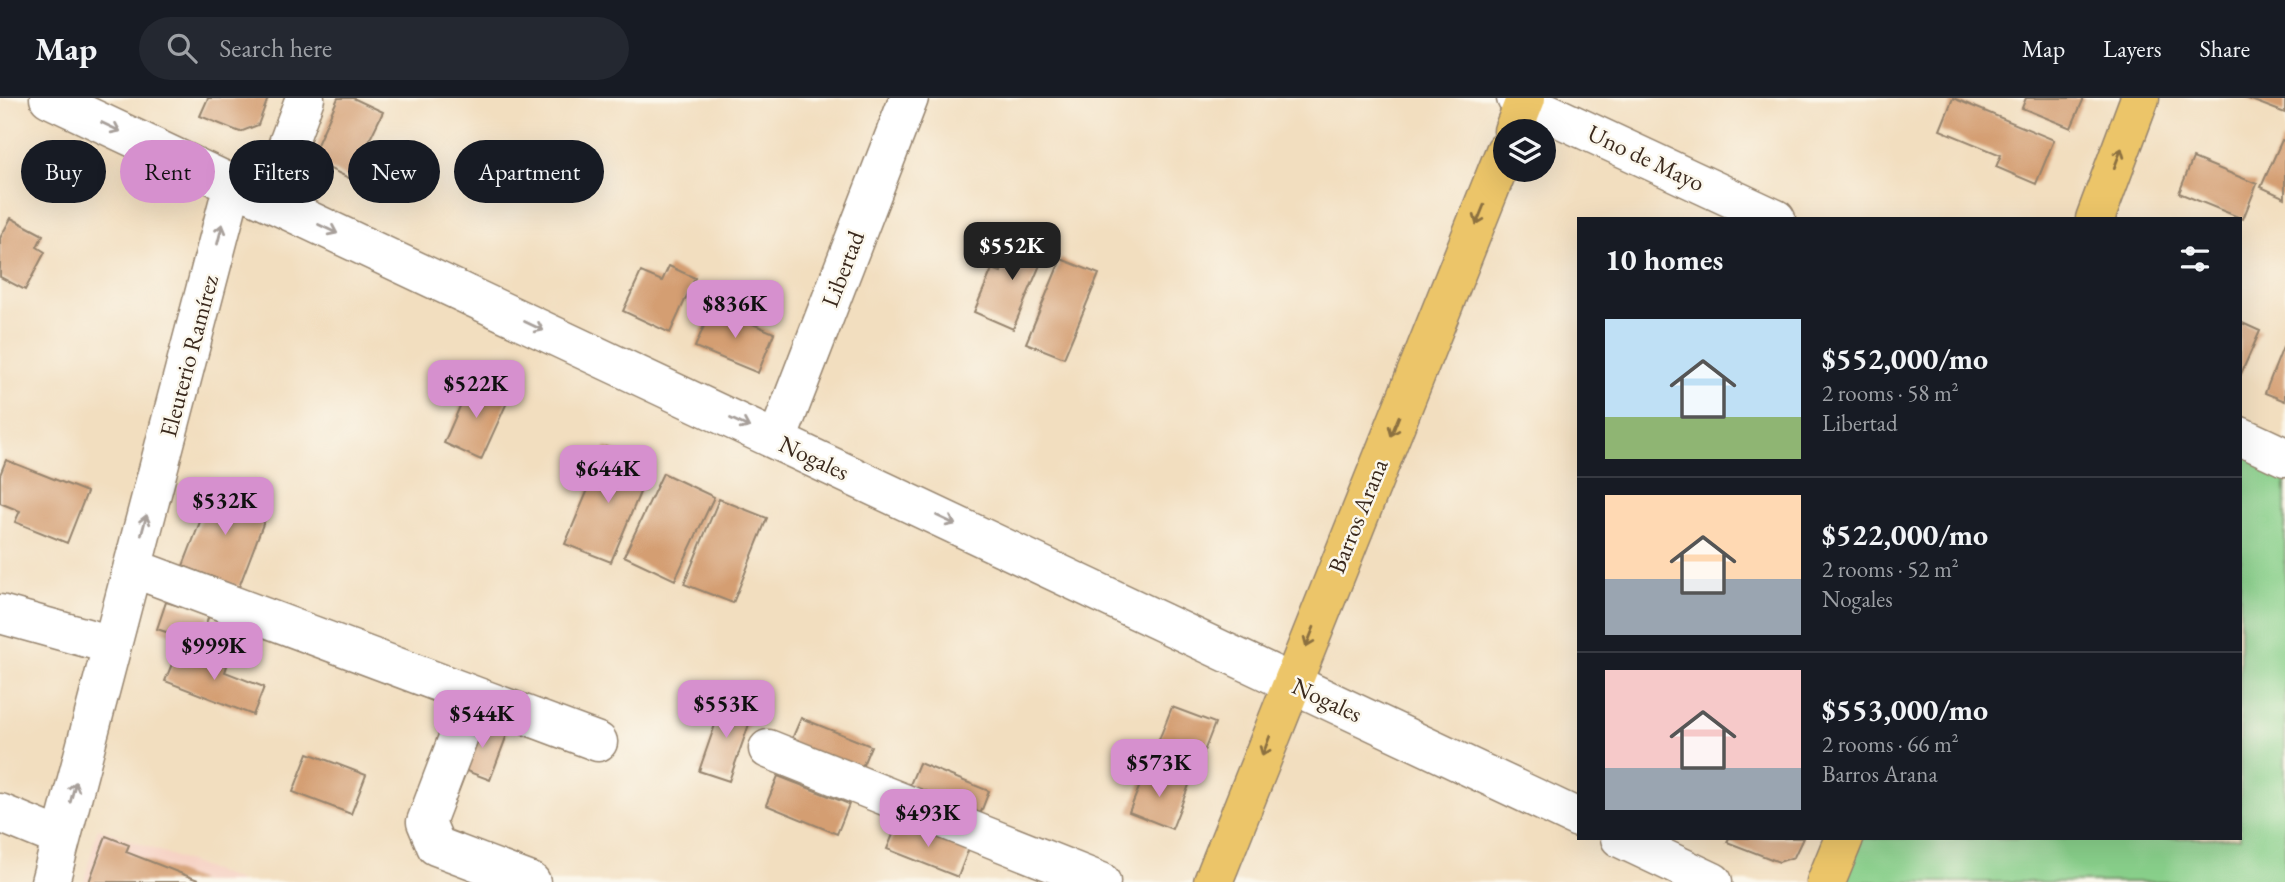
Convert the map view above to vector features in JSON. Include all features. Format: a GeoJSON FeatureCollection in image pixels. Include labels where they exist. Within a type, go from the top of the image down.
{"type":"FeatureCollection","features":[{"type":"Feature","properties":{"kind":"main road"},"geometry":{"type":"LineString","coordinates":[[2096,217],[2140,98]]}},
{"type":"Feature","properties":{"kind":"main road","name":"Barros Arana"},"geometry":{"type":"LineString","coordinates":[[1213,882],[1493,181]]}},
{"type":"Feature","properties":{"kind":"main road"},"geometry":{"type":"LineString","coordinates":[[1826,882],[1843,840]]}},
{"type":"Feature","properties":{"kind":"street","name":"Nogales"},"geometry":{"type":"LineString","coordinates":[[49,98],[229,182]]}},
{"type":"Feature","properties":{"kind":"street","name":"Eleuterio Ramírez"},"geometry":{"type":"LineString","coordinates":[[280,140],[305,98]]}},
{"type":"Feature","properties":{"kind":"street","name":"Libertad"},"geometry":{"type":"LineString","coordinates":[[777,440],[909,98]]}},
{"type":"Feature","properties":{"kind":"street","name":"Uno de Mayo"},"geometry":{"type":"LineString","coordinates":[[1520,107],[1771,217]]}},
{"type":"Feature","properties":{"kind":"street","name":"Eleuterio Ramírez"},"geometry":{"type":"LineString","coordinates":[[50,882],[133,568],[247,203]]}},
{"type":"Feature","properties":{"kind":"street","name":"Nogales"},"geometry":{"type":"LineString","coordinates":[[273,203],[1577,818]]}},
{"type":"Feature","properties":{"kind":"street"},"geometry":{"type":"LineString","coordinates":[[2242,437],[2285,457]]}},
{"type":"Feature","properties":{"kind":"street"},"geometry":{"type":"LineString","coordinates":[[133,568],[598,742]]}},
{"type":"Feature","properties":{"kind":"street"},"geometry":{"type":"LineString","coordinates":[[0,614],[112,645]]}},
{"type":"Feature","properties":{"kind":"street"},"geometry":{"type":"LineString","coordinates":[[474,696],[426,822],[436,846],[531,882]]}},
{"type":"Feature","properties":{"kind":"street"},"geometry":{"type":"LineString","coordinates":[[768,749],[1101,882]]}},
{"type":"Feature","properties":{"kind":"street"},"geometry":{"type":"LineString","coordinates":[[0,813],[61,838]]}},
{"type":"Feature","properties":{"kind":"street"},"geometry":{"type":"LineString","coordinates":[[1624,840],[1713,882]]}},
{"type":"Feature","properties":{"kind":"shaded area"},"geometry":{"type":"Polygon","coordinates":[[[98,828],[242,882],[84,882],[98,828]]]}},
{"type":"Feature","properties":{"kind":"green space"},"geometry":{"type":"Polygon","coordinates":[[[2242,445],[2285,466],[2285,882],[1831,882],[1847,840],[2242,840],[2242,445]]]}},
{"type":"Feature","properties":{"kind":"building"},"geometry":{"type":"Polygon","coordinates":[[[208,98],[268,98],[258,125],[240,132],[200,116],[208,98]]]}},
{"type":"Feature","properties":{"kind":"building"},"geometry":{"type":"Polygon","coordinates":[[[338,98],[353,98],[383,112],[369,140],[348,140],[348,178],[334,171],[334,140],[319,140],[338,98]]]}},
{"type":"Feature","properties":{"kind":"building"},"geometry":{"type":"Polygon","coordinates":[[[1953,98],[2054,140],[2036,184],[1996,167],[2001,155],[1940,130],[1953,98]]]}},
{"type":"Feature","properties":{"kind":"building"},"geometry":{"type":"Polygon","coordinates":[[[2026,98],[2084,98],[2071,128],[2022,108],[2026,98]]]}},
{"type":"Feature","properties":{"kind":"building"},"geometry":{"type":"Polygon","coordinates":[[[2246,98],[2285,98],[2285,113],[2246,98]]]}},
{"type":"Feature","properties":{"kind":"building"},"geometry":{"type":"Polygon","coordinates":[[[2282,140],[2285,141],[2285,198],[2261,187],[2282,140]]]}},
{"type":"Feature","properties":{"kind":"building"},"geometry":{"type":"Polygon","coordinates":[[[2193,158],[2257,184],[2243,219],[2179,193],[2193,158]]]}},
{"type":"Feature","properties":{"kind":"building"},"geometry":{"type":"Polygon","coordinates":[[[11,218],[43,235],[37,247],[45,252],[25,290],[0,277],[0,238],[11,218]]]}},
{"type":"Feature","properties":{"kind":"building"},"geometry":{"type":"Polygon","coordinates":[[[1017,233],[1048,246],[1013,329],[974,312],[992,269],[1001,272],[1017,233]]]}},
{"type":"Feature","properties":{"kind":"building"},"geometry":{"type":"Polygon","coordinates":[[[1061,259],[1099,274],[1064,358],[1026,343],[1061,259]]]}},
{"type":"Feature","properties":{"kind":"building"},"geometry":{"type":"Polygon","coordinates":[[[669,266],[695,278],[670,333],[623,311],[641,272],[662,281],[669,266]]]}},
{"type":"Feature","properties":{"kind":"building"},"geometry":{"type":"Polygon","coordinates":[[[712,307],[774,333],[758,373],[695,347],[712,307]]]}},
{"type":"Feature","properties":{"kind":"building"},"geometry":{"type":"Polygon","coordinates":[[[2242,323],[2260,331],[2242,372],[2242,323]]]}},
{"type":"Feature","properties":{"kind":"building"},"geometry":{"type":"Polygon","coordinates":[[[2285,342],[2285,401],[2265,393],[2285,342]]]}},
{"type":"Feature","properties":{"kind":"building"},"geometry":{"type":"Polygon","coordinates":[[[471,381],[509,398],[481,460],[444,443],[471,381]]]}},
{"type":"Feature","properties":{"kind":"building"},"geometry":{"type":"Polygon","coordinates":[[[606,447],[651,466],[611,562],[565,544],[606,447]]]}},
{"type":"Feature","properties":{"kind":"building"},"geometry":{"type":"Polygon","coordinates":[[[6,460],[87,492],[67,543],[15,522],[20,511],[0,503],[0,475],[6,460]]]}},
{"type":"Feature","properties":{"kind":"building"},"geometry":{"type":"Polygon","coordinates":[[[663,473],[714,497],[675,580],[624,556],[663,473]]]}},
{"type":"Feature","properties":{"kind":"building"},"geometry":{"type":"Polygon","coordinates":[[[215,483],[245,494],[241,506],[266,516],[239,587],[183,566],[215,483]]]}},
{"type":"Feature","properties":{"kind":"building"},"geometry":{"type":"Polygon","coordinates":[[[719,499],[767,518],[733,603],[684,584],[719,499]]]}},
{"type":"Feature","properties":{"kind":"building"},"geometry":{"type":"Polygon","coordinates":[[[166,602],[209,615],[200,643],[157,629],[166,602]]]}},
{"type":"Feature","properties":{"kind":"building"},"geometry":{"type":"Polygon","coordinates":[[[185,650],[227,666],[225,672],[264,687],[253,715],[165,681],[174,659],[181,662],[185,650]]]}},
{"type":"Feature","properties":{"kind":"building"},"geometry":{"type":"Polygon","coordinates":[[[724,699],[754,710],[729,781],[699,771],[724,699]]]}},
{"type":"Feature","properties":{"kind":"building"},"geometry":{"type":"Polygon","coordinates":[[[1172,707],[1215,723],[1198,767],[1155,750],[1172,707]]]}},
{"type":"Feature","properties":{"kind":"building"},"geometry":{"type":"Polygon","coordinates":[[[801,718],[871,746],[859,774],[789,746],[801,718]]]}},
{"type":"Feature","properties":{"kind":"building"},"geometry":{"type":"Polygon","coordinates":[[[475,719],[508,732],[490,780],[456,767],[475,719]]]}},
{"type":"Feature","properties":{"kind":"building"},"geometry":{"type":"Polygon","coordinates":[[[308,753],[366,775],[351,814],[293,792],[308,753]]]}},
{"type":"Feature","properties":{"kind":"building"},"geometry":{"type":"Polygon","coordinates":[[[919,763],[989,791],[978,820],[907,792],[919,763]]]}},
{"type":"Feature","properties":{"kind":"building"},"geometry":{"type":"Polygon","coordinates":[[[1147,768],[1189,785],[1172,829],[1129,812],[1147,768]]]}},
{"type":"Feature","properties":{"kind":"building"},"geometry":{"type":"Polygon","coordinates":[[[778,776],[849,804],[837,834],[766,805],[778,776]]]}},
{"type":"Feature","properties":{"kind":"building"},"geometry":{"type":"Polygon","coordinates":[[[899,820],[969,848],[958,877],[887,849],[899,820]]]}},
{"type":"Feature","properties":{"kind":"building"},"geometry":{"type":"Polygon","coordinates":[[[106,836],[129,845],[126,852],[203,882],[89,882],[106,836]]]}},
{"type":"Feature","properties":{"kind":"building"},"geometry":{"type":"Polygon","coordinates":[[[1802,840],[1794,857],[1779,862],[1727,842],[1802,840]]]}}]}
